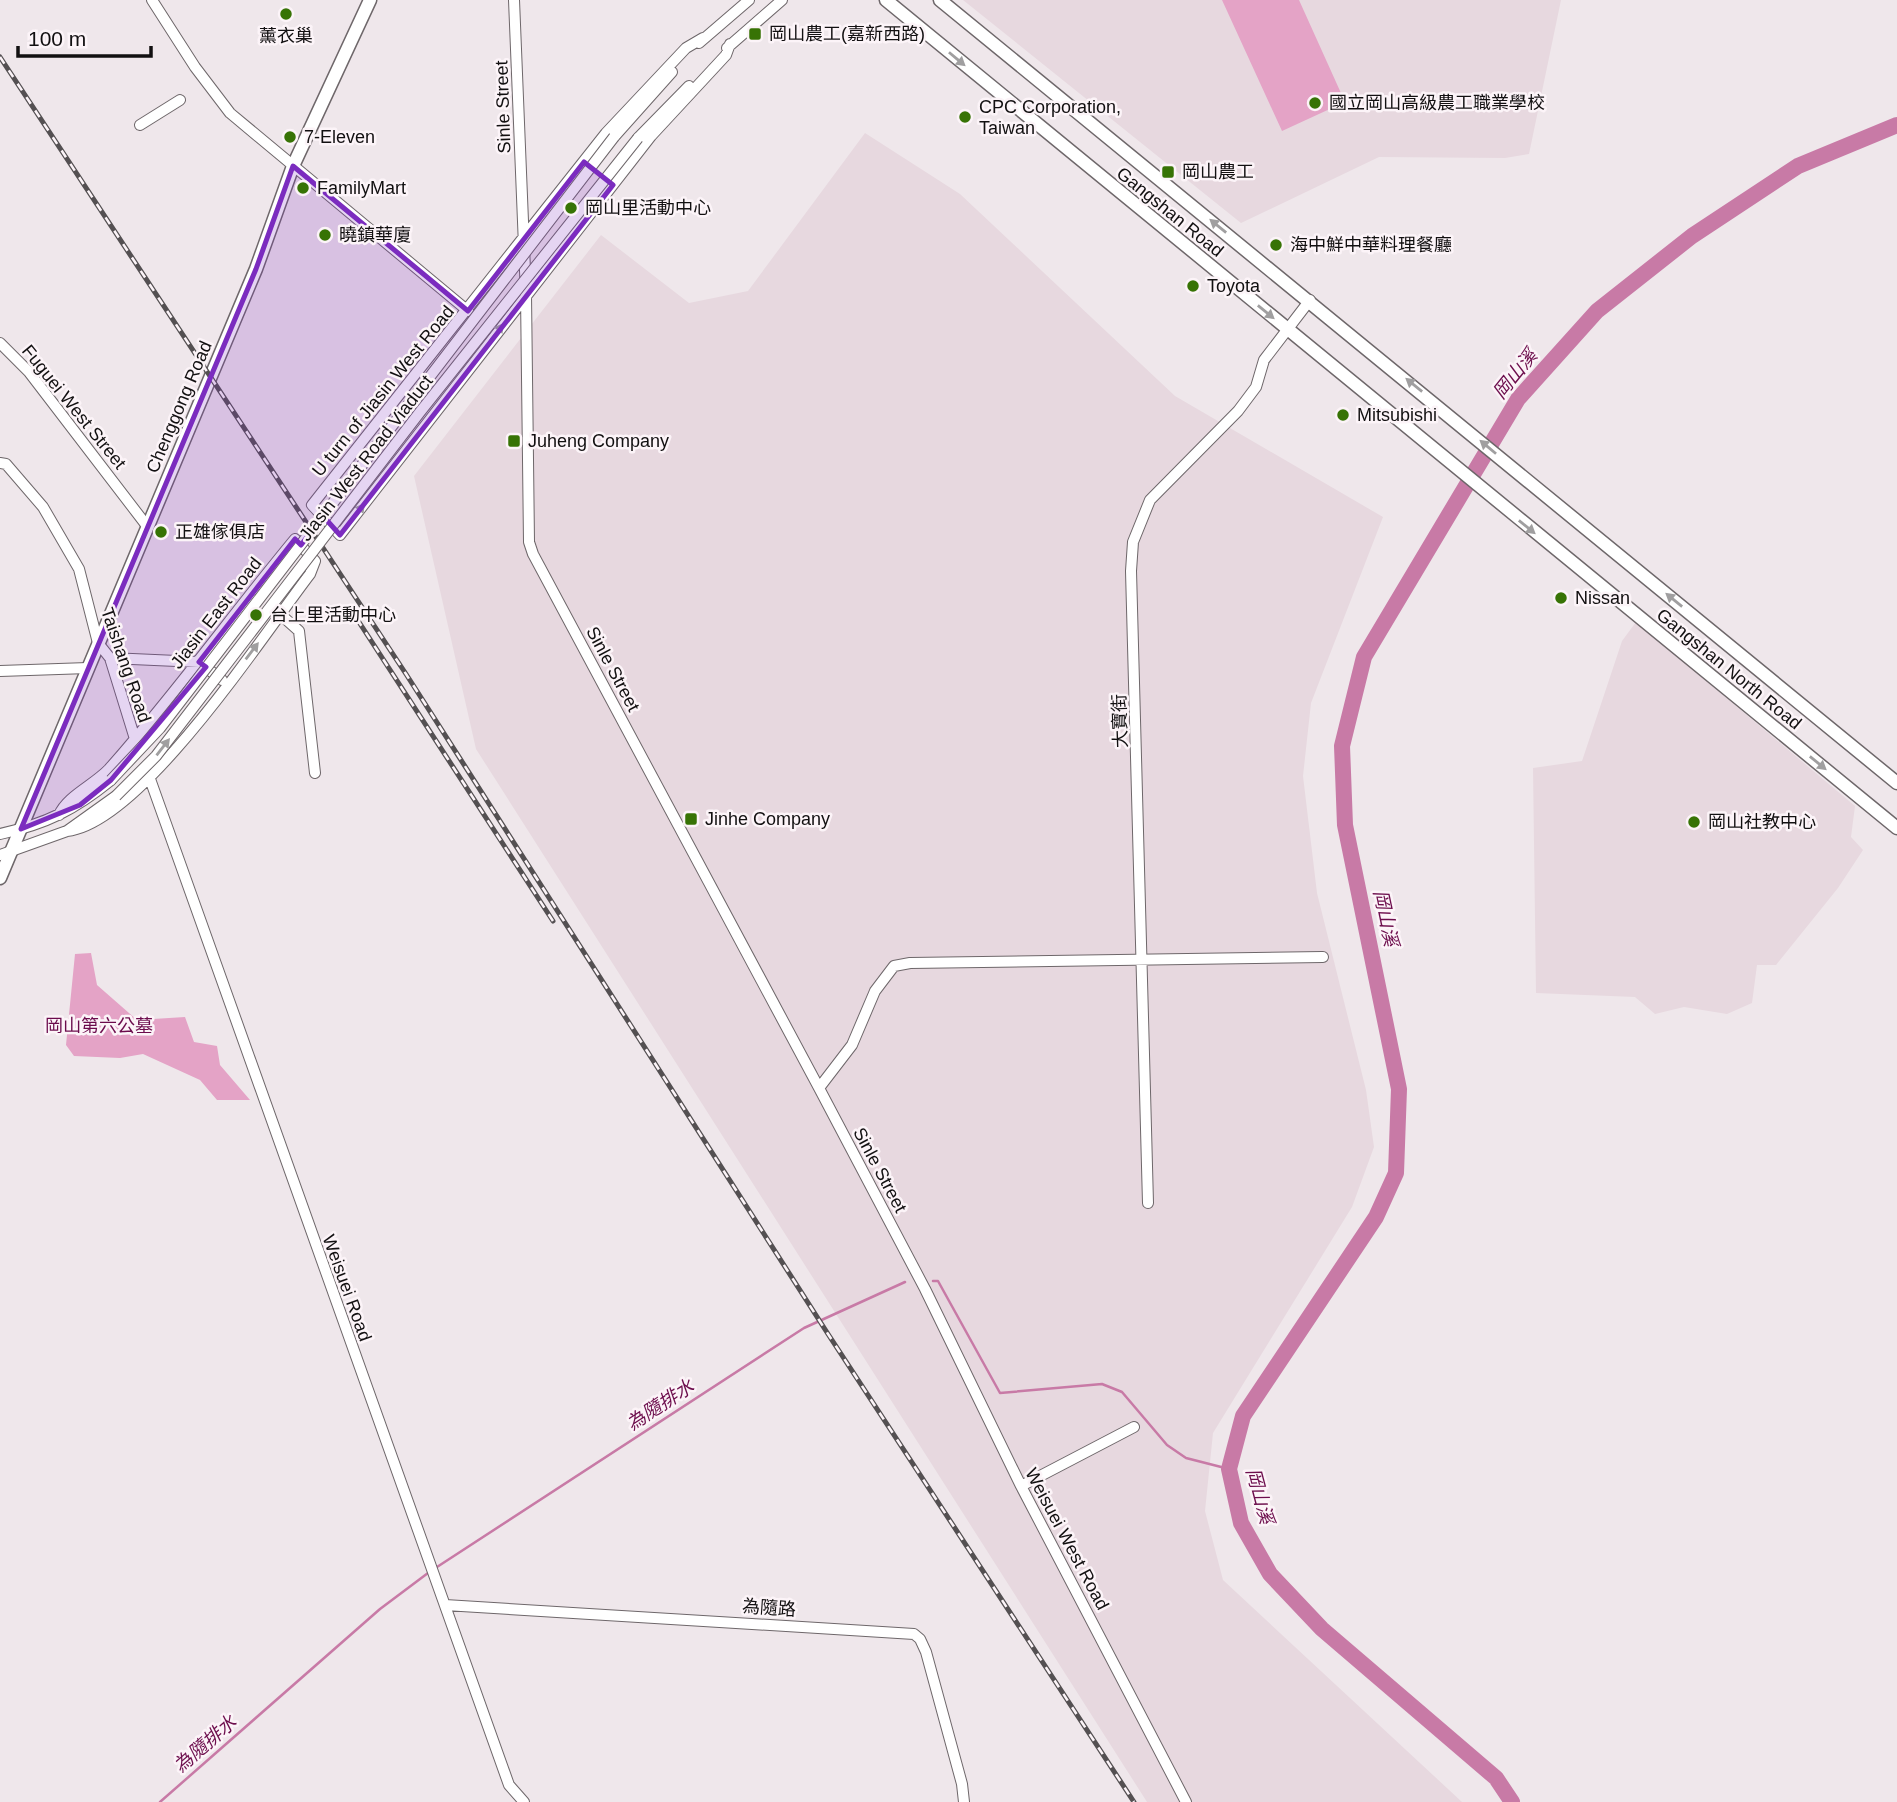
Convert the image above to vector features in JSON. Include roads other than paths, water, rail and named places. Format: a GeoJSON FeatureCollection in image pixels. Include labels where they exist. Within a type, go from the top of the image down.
{"type":"FeatureCollection","features":[{"type":"Feature","properties":{"kind":"main road","name":"Chenggong Road"},"geometry":{"type":"LineString","coordinates":[[6,854],[21,829],[256,270],[293,166],[370,0]]}},
{"type":"Feature","properties":{"kind":"main road","name":"Gangshan Road"},"geometry":{"type":"LineString","coordinates":[[886,0],[1433,449]]}},
{"type":"Feature","properties":{"kind":"main road","name":"Gangshan Road"},"geometry":{"type":"LineString","coordinates":[[940,0],[1466,428]]}},
{"type":"Feature","properties":{"kind":"main road","name":"Gangshan North Road"},"geometry":{"type":"LineString","coordinates":[[1466,428],[1897,783]]}},
{"type":"Feature","properties":{"kind":"main road","name":"Gangshan North Road"},"geometry":{"type":"LineString","coordinates":[[1433,449],[1897,828]]}},
{"type":"Feature","properties":{"kind":"main road"},"geometry":{"type":"LineString","coordinates":[[0,878],[6,854]]}},
{"type":"Feature","properties":{"kind":"street"},"geometry":{"type":"LineString","coordinates":[[152,0],[195,67],[230,113],[468,311]]}},
{"type":"Feature","properties":{"kind":"street","name":"Sinle Street"},"geometry":{"type":"LineString","coordinates":[[514,0],[526,295],[529,542],[925,1289]]}},
{"type":"Feature","properties":{"kind":"street"},"geometry":{"type":"LineString","coordinates":[[703,38],[749,0]]}},
{"type":"Feature","properties":{"kind":"street"},"geometry":{"type":"LineString","coordinates":[[526,295],[651,136],[726,55],[730,44],[782,0]]}},
{"type":"Feature","properties":{"kind":"street","name":"U turn of Jiasin West Road"},"geometry":{"type":"LineString","coordinates":[[526,295],[340,535],[312,505],[468,311],[606,133],[686,48],[703,38]]}},
{"type":"Feature","properties":{"kind":"street","name":"Jiasin West Road Viaduct"},"geometry":{"type":"LineString","coordinates":[[111,780],[160,728],[614,137],[703,38]]}},
{"type":"Feature","properties":{"kind":"street","name":"Jiasin West Road Viaduct"},"geometry":{"type":"LineString","coordinates":[[116,796],[156,756],[429,402],[638,138],[730,44]]}},
{"type":"Feature","properties":{"kind":"street"},"geometry":{"type":"LineString","coordinates":[[140,125],[180,100]]}},
{"type":"Feature","properties":{"kind":"street"},"geometry":{"type":"LineString","coordinates":[[584,162],[613,185]]}},
{"type":"Feature","properties":{"kind":"street","name":"大寶街"},"geometry":{"type":"LineString","coordinates":[[1148,1203],[1130,572],[1133,542],[1150,500],[1238,411],[1256,387],[1264,360],[1310,300]]}},
{"type":"Feature","properties":{"kind":"street","name":"Fuguei West Street"},"geometry":{"type":"LineString","coordinates":[[0,343],[29,372],[147,526]]}},
{"type":"Feature","properties":{"kind":"street","name":"Taishang Road"},"geometry":{"type":"LineString","coordinates":[[0,463],[6,464],[43,507],[79,569],[98,643],[110,659],[135,739]]}},
{"type":"Feature","properties":{"kind":"street","name":"Jiasin East Road"},"geometry":{"type":"LineString","coordinates":[[6,854],[67,831],[84,829],[150,779],[171,757],[310,574],[315,561],[295,539],[135,739],[98,781],[63,806],[59,815]]}},
{"type":"Feature","properties":{"kind":"street"},"geometry":{"type":"LineString","coordinates":[[280,614],[299,631],[315,773]]}},
{"type":"Feature","properties":{"kind":"street"},"geometry":{"type":"LineString","coordinates":[[110,659],[199,662],[227,684]]}},
{"type":"Feature","properties":{"kind":"street"},"geometry":{"type":"LineString","coordinates":[[0,671],[88,668]]}},
{"type":"Feature","properties":{"kind":"street","name":"Weisuei Road"},"geometry":{"type":"LineString","coordinates":[[150,779],[509,1784],[524,1802]]}},
{"type":"Feature","properties":{"kind":"street","name":"Jiasin East Road"},"geometry":{"type":"LineString","coordinates":[[0,834],[21,829],[80,805],[111,780]]}},
{"type":"Feature","properties":{"kind":"street","name":"Jiasin East Road"},"geometry":{"type":"LineString","coordinates":[[67,831],[116,796]]}},
{"type":"Feature","properties":{"kind":"street"},"geometry":{"type":"LineString","coordinates":[[819,1088],[852,1045],[875,991],[894,966],[910,963],[1143,958],[1323,957]]}},
{"type":"Feature","properties":{"kind":"street","name":"Weisuei West Road"},"geometry":{"type":"LineString","coordinates":[[925,1289],[1021,1486],[1186,1802]]}},
{"type":"Feature","properties":{"kind":"street"},"geometry":{"type":"LineString","coordinates":[[1021,1486],[1134,1427]]}},
{"type":"Feature","properties":{"kind":"street","name":"為隨路"},"geometry":{"type":"LineString","coordinates":[[445,1605],[914,1634],[920,1639],[926,1652],[962,1784],[964,1802]]}},
{"type":"Feature","properties":{"kind":"waterway","name":"岡山溪"},"geometry":{"type":"LineString","coordinates":[[1512,1802],[1496,1778],[1322,1629],[1270,1574],[1241,1523],[1229,1469],[1243,1416],[1376,1217],[1396,1173],[1399,1089],[1345,825],[1342,746],[1364,657],[1518,399],[1597,311],[1692,236],[1798,166],[1897,125]]}},
{"type":"Feature","properties":{"kind":"waterway","name":"為隨排水"},"geometry":{"type":"LineString","coordinates":[[933,1281],[938,1281],[1000,1393],[1102,1384],[1122,1392],[1167,1445],[1186,1458],[1229,1469]]}},
{"type":"Feature","properties":{"kind":"waterway","name":"為隨排水"},"geometry":{"type":"LineString","coordinates":[[437,1567],[804,1328],[905,1282]]}},
{"type":"Feature","properties":{"kind":"waterway","name":"為隨排水"},"geometry":{"type":"LineString","coordinates":[[160,1802],[380,1609],[428,1573]]}},
{"type":"Feature","properties":{"kind":"railway"},"geometry":{"type":"LineString","coordinates":[[0,57],[406,674],[828,1334],[1134,1802]]}},
{"type":"Feature","properties":{"kind":"railway"},"geometry":{"type":"LineString","coordinates":[[357,619],[553,921]]}},
{"type":"Feature","properties":{"kind":"place","name":"薰衣巢"},"geometry":{"type":"Point","coordinates":[286,14]}},
{"type":"Feature","properties":{"kind":"place","name":"岡山農工(嘉新西路)"},"geometry":{"type":"Point","coordinates":[755,34]}},
{"type":"Feature","properties":{"kind":"place","name":"國立岡山高級農工職業學校"},"geometry":{"type":"Point","coordinates":[1315,103]}},
{"type":"Feature","properties":{"kind":"place","name":"CPC Corporation, Taiwan"},"geometry":{"type":"Point","coordinates":[965,117]}},
{"type":"Feature","properties":{"kind":"place","name":"7-Eleven"},"geometry":{"type":"Point","coordinates":[290,137]}},
{"type":"Feature","properties":{"kind":"place","name":"岡山農工"},"geometry":{"type":"Point","coordinates":[1168,172]}},
{"type":"Feature","properties":{"kind":"place","name":"FamilyMart"},"geometry":{"type":"Point","coordinates":[303,188]}},
{"type":"Feature","properties":{"kind":"place","name":"岡山里活動中心"},"geometry":{"type":"Point","coordinates":[571,208]}},
{"type":"Feature","properties":{"kind":"place","name":"曉鎮華廈"},"geometry":{"type":"Point","coordinates":[325,235]}},
{"type":"Feature","properties":{"kind":"place","name":"海中鮮中華料理餐廳"},"geometry":{"type":"Point","coordinates":[1276,245]}},
{"type":"Feature","properties":{"kind":"place","name":"Toyota"},"geometry":{"type":"Point","coordinates":[1193,286]}},
{"type":"Feature","properties":{"kind":"place","name":"Mitsubishi"},"geometry":{"type":"Point","coordinates":[1343,415]}},
{"type":"Feature","properties":{"kind":"place","name":"Juheng Company"},"geometry":{"type":"Point","coordinates":[514,441]}},
{"type":"Feature","properties":{"kind":"place","name":"正雄傢俱店"},"geometry":{"type":"Point","coordinates":[161,532]}},
{"type":"Feature","properties":{"kind":"place","name":"Nissan"},"geometry":{"type":"Point","coordinates":[1561,598]}},
{"type":"Feature","properties":{"kind":"place","name":"台上里活動中心"},"geometry":{"type":"Point","coordinates":[256,615]}},
{"type":"Feature","properties":{"kind":"place","name":"Jinhe Company"},"geometry":{"type":"Point","coordinates":[691,819]}},
{"type":"Feature","properties":{"kind":"place","name":"岡山社教中心"},"geometry":{"type":"Point","coordinates":[1694,822]}},
{"type":"Feature","properties":{"kind":"park label","name":"岡山第六公墓"},"geometry":{"type":"Point","coordinates":[99,1026]}}]}
